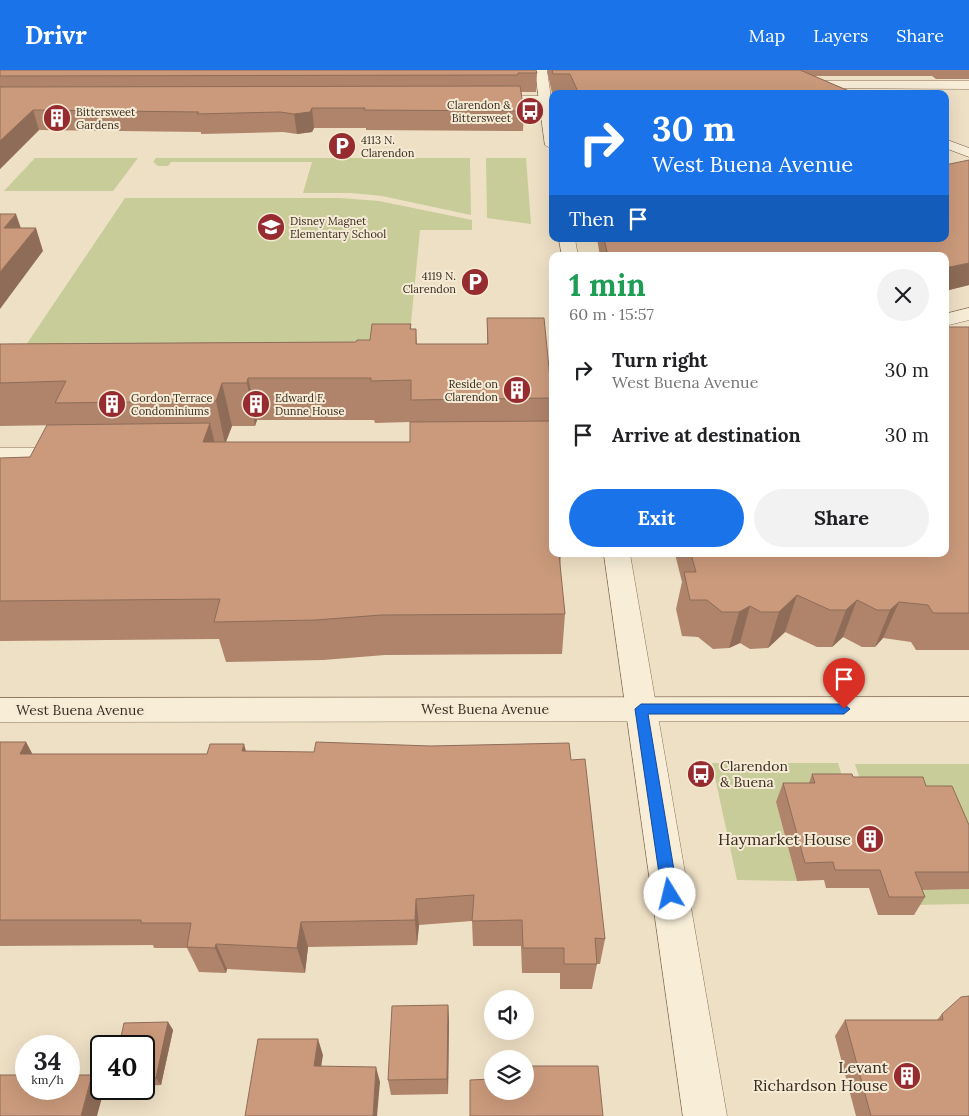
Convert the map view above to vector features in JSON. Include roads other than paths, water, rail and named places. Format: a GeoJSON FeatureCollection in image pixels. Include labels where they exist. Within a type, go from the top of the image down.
{"type":"FeatureCollection","features":[{"type":"Feature","properties":{"kind":"street"},"geometry":{"type":"LineString","coordinates":[[541,70],[549,118]]}},
{"type":"Feature","properties":{"kind":"street"},"geometry":{"type":"LineString","coordinates":[[824,90],[809,83],[969,86]]}},
{"type":"Feature","properties":{"kind":"street"},"geometry":{"type":"LineString","coordinates":[[473,100],[546,100]]}},
{"type":"Feature","properties":{"kind":"street"},"geometry":{"type":"LineString","coordinates":[[949,145],[969,153]]}},
{"type":"Feature","properties":{"kind":"street"},"geometry":{"type":"LineString","coordinates":[[949,319],[969,314]]}},
{"type":"Feature","properties":{"kind":"street"},"geometry":{"type":"LineString","coordinates":[[0,455],[94,454]]}},
{"type":"Feature","properties":{"kind":"street"},"geometry":{"type":"LineString","coordinates":[[617,557],[705,1116]]}},
{"type":"Feature","properties":{"kind":"street","name":"West Buena Avenue"},"geometry":{"type":"LineString","coordinates":[[0,710],[969,709]]}},
{"type":"Feature","properties":{"kind":"place","name":"Clarendon & Bittersweet"},"geometry":{"type":"Point","coordinates":[530,111]}},
{"type":"Feature","properties":{"kind":"place","name":"Bittersweet Gardens"},"geometry":{"type":"Point","coordinates":[57,118]}},
{"type":"Feature","properties":{"kind":"place","name":"4113 N. Clarendon"},"geometry":{"type":"Point","coordinates":[342,146]}},
{"type":"Feature","properties":{"kind":"place","name":"Disney Magnet Elementary School"},"geometry":{"type":"Point","coordinates":[271,227]}},
{"type":"Feature","properties":{"kind":"place","name":"4119 N. Clarendon"},"geometry":{"type":"Point","coordinates":[475,282]}},
{"type":"Feature","properties":{"kind":"place","name":"Reside on Clarendon"},"geometry":{"type":"Point","coordinates":[517,390]}},
{"type":"Feature","properties":{"kind":"place","name":"Gordon Terrace Condominiums"},"geometry":{"type":"Point","coordinates":[112,404]}},
{"type":"Feature","properties":{"kind":"place","name":"Edward F. Dunne House"},"geometry":{"type":"Point","coordinates":[256,404]}},
{"type":"Feature","properties":{"kind":"place","name":"Clarendon & Buena"},"geometry":{"type":"Point","coordinates":[701,774]}},
{"type":"Feature","properties":{"kind":"place","name":"Haymarket House"},"geometry":{"type":"Point","coordinates":[870,839]}},
{"type":"Feature","properties":{"kind":"place","name":"Levant Richardson House"},"geometry":{"type":"Point","coordinates":[907,1076]}}]}
